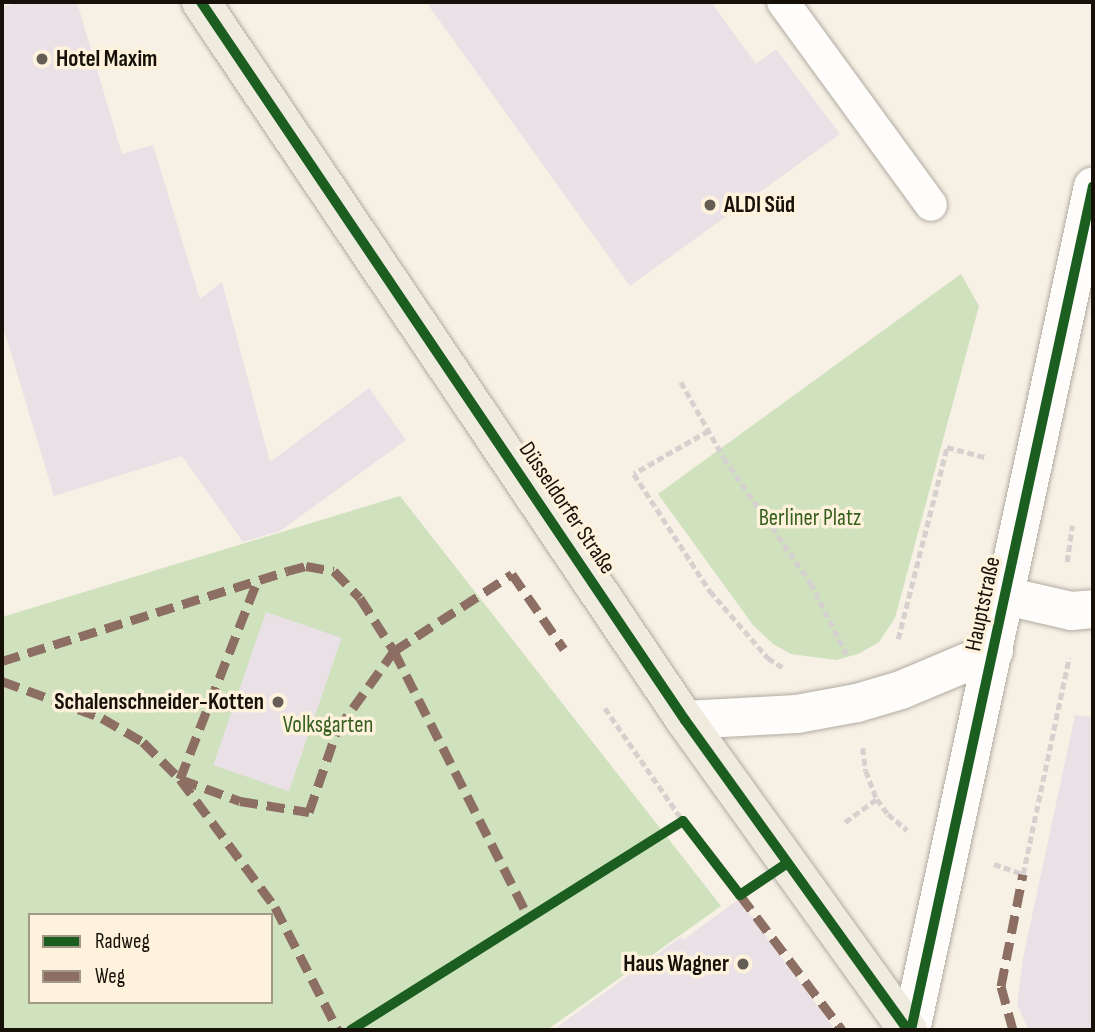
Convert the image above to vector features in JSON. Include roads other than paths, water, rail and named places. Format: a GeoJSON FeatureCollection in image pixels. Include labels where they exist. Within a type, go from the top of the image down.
{"type":"FeatureCollection","features":[{"type":"Feature","properties":{"kind":"main road","name":"Düsseldorfer Straße"},"geometry":{"type":"LineString","coordinates":[[201,2],[685,720],[910,1030]]}},
{"type":"Feature","properties":{"kind":"street","name":"Hauptstraße"},"geometry":{"type":"LineString","coordinates":[[910,1030],[952,851],[1093,186]]}},
{"type":"Feature","properties":{"kind":"street"},"geometry":{"type":"LineString","coordinates":[[1006,596],[1082,610]]}},
{"type":"Feature","properties":{"kind":"street","name":"Hauptstraße"},"geometry":{"type":"LineString","coordinates":[[685,720],[797,714],[859,722],[901,690],[993,651]]}},
{"type":"Feature","properties":{"kind":"lane"},"geometry":{"type":"LineString","coordinates":[[783,2],[931,205]]}},
{"type":"Feature","properties":{"kind":"place","name":"Hotel Maxim"},"geometry":{"type":"Point","coordinates":[42,59]}},
{"type":"Feature","properties":{"kind":"place","name":"ALDI Süd"},"geometry":{"type":"Point","coordinates":[710,205]}},
{"type":"Feature","properties":{"kind":"place","name":"Schalenschneider-Kotten"},"geometry":{"type":"Point","coordinates":[278,702]}},
{"type":"Feature","properties":{"kind":"place","name":"Haus Wagner"},"geometry":{"type":"Point","coordinates":[743,964]}},
{"type":"Feature","properties":{"kind":"park label","name":"Berliner Platz"},"geometry":{"type":"Point","coordinates":[810,518]}},
{"type":"Feature","properties":{"kind":"park label","name":"Volksgarten"},"geometry":{"type":"Point","coordinates":[328,725]}}]}
